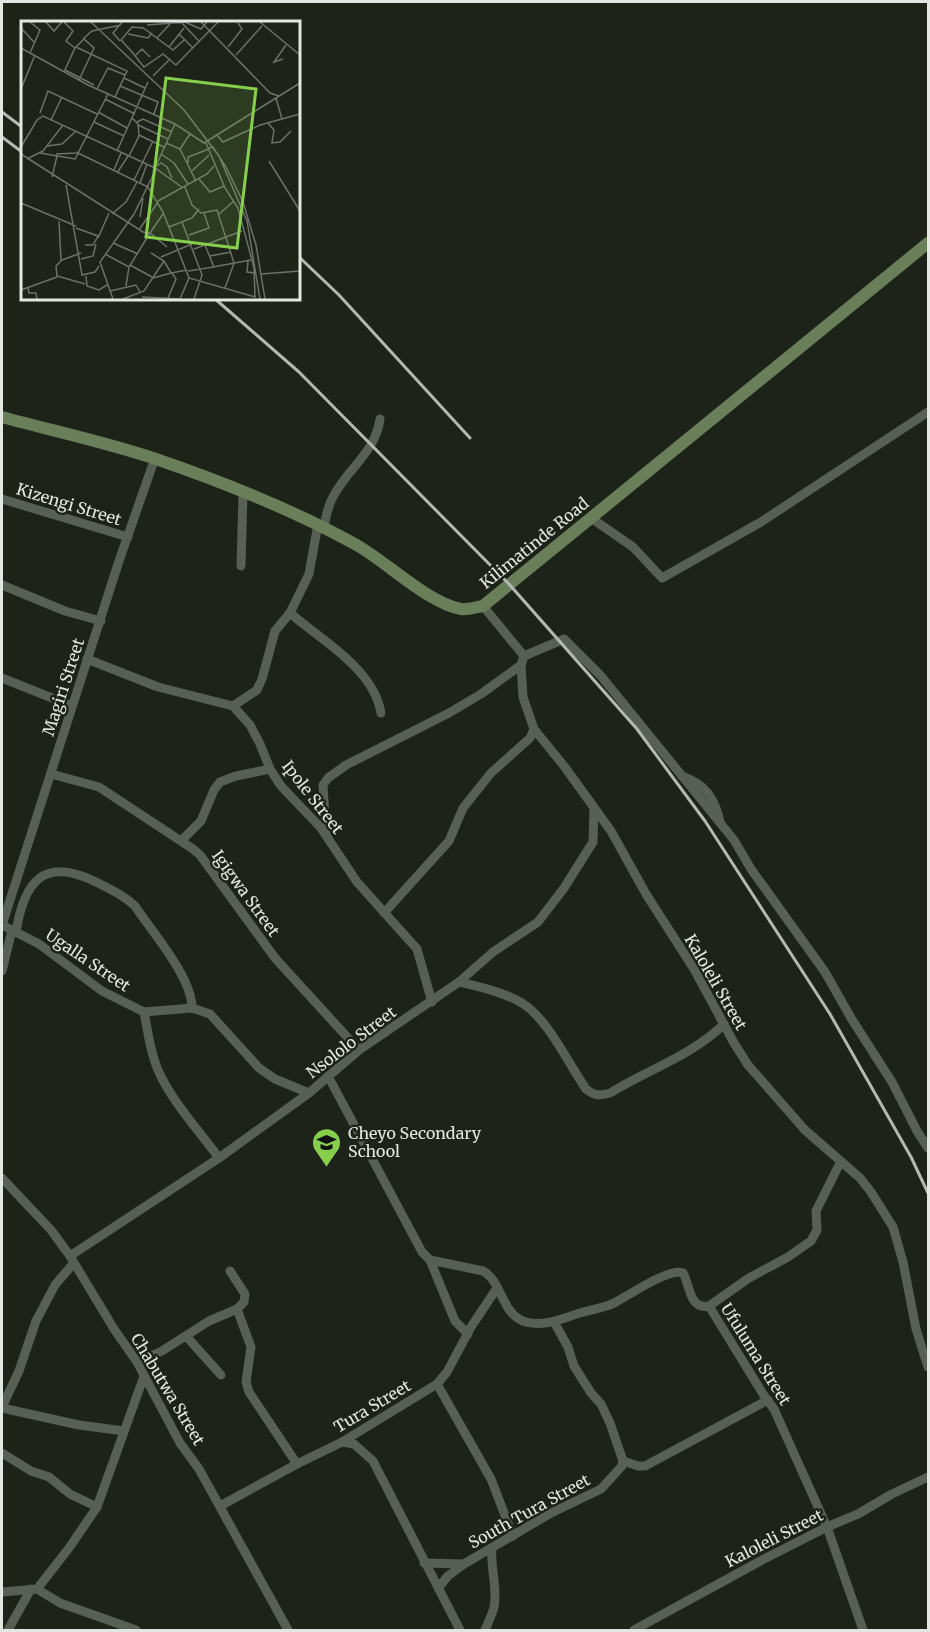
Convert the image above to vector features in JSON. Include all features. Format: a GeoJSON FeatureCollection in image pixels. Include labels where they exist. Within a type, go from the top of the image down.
{"type":"FeatureCollection","features":[{"type":"Feature","properties":{"kind":"main road","name":"Kilimatinde Road"},"geometry":{"type":"LineString","coordinates":[[2,417],[155,458],[321,525],[365,549],[404,578],[446,604],[463,609],[483,606],[928,243]]}},
{"type":"Feature","properties":{"kind":"street"},"geometry":{"type":"LineString","coordinates":[[591,518],[633,547],[662,578],[761,522],[928,412]]}},
{"type":"Feature","properties":{"kind":"street"},"geometry":{"type":"LineString","coordinates":[[87,659],[158,687],[234,706],[257,690],[269,658],[275,631],[290,613],[309,574],[321,525],[334,495],[371,447],[378,434],[380,419]]}},
{"type":"Feature","properties":{"kind":"street","name":"Magiri Street"},"geometry":{"type":"LineString","coordinates":[[2,925],[87,659],[155,458]]}},
{"type":"Feature","properties":{"kind":"street"},"geometry":{"type":"LineString","coordinates":[[241,566],[243,493]]}},
{"type":"Feature","properties":{"kind":"street","name":"Kizengi Street"},"geometry":{"type":"LineString","coordinates":[[2,499],[128,537]]}},
{"type":"Feature","properties":{"kind":"street"},"geometry":{"type":"LineString","coordinates":[[2,585],[65,611],[101,621]]}},
{"type":"Feature","properties":{"kind":"street"},"geometry":{"type":"LineString","coordinates":[[483,606],[523,661]]}},
{"type":"Feature","properties":{"kind":"street"},"geometry":{"type":"LineString","coordinates":[[290,613],[349,661],[379,700],[381,713]]}},
{"type":"Feature","properties":{"kind":"street"},"geometry":{"type":"LineString","coordinates":[[326,836],[323,785],[328,778],[346,765],[449,713],[481,694],[523,661],[564,639],[601,676],[721,823],[825,972],[928,1148]]}},
{"type":"Feature","properties":{"kind":"street","name":"Kaloleli Street"},"geometry":{"type":"LineString","coordinates":[[523,661],[523,697],[534,729],[611,831],[646,894],[694,969],[748,1065],[805,1130],[840,1163],[860,1178],[893,1227],[903,1262],[916,1329],[928,1367]]}},
{"type":"Feature","properties":{"kind":"street"},"geometry":{"type":"LineString","coordinates":[[2,678],[72,706]]}},
{"type":"Feature","properties":{"kind":"street","name":"Ipole Street"},"geometry":{"type":"LineString","coordinates":[[234,706],[250,725],[270,769],[281,786],[308,813],[357,882],[417,950],[432,1002]]}},
{"type":"Feature","properties":{"kind":"street"},"geometry":{"type":"LineString","coordinates":[[384,913],[449,841],[463,808],[491,773],[530,738],[534,729]]}},
{"type":"Feature","properties":{"kind":"street"},"geometry":{"type":"LineString","coordinates":[[182,840],[201,821],[214,790],[220,782],[270,769]]}},
{"type":"Feature","properties":{"kind":"street","name":"Igigwa Street"},"geometry":{"type":"LineString","coordinates":[[51,774],[99,787],[182,840],[200,855],[275,958],[359,1050]]}},
{"type":"Feature","properties":{"kind":"street","name":"Nsololo Street"},"geometry":{"type":"LineString","coordinates":[[2,1408],[19,1371],[36,1321],[72,1260],[309,1093],[359,1050],[432,1002],[493,952],[538,922],[564,888],[593,842],[594,808]]}},
{"type":"Feature","properties":{"kind":"street"},"geometry":{"type":"LineString","coordinates":[[2,971],[22,900],[33,883],[38,878],[60,871],[81,875],[126,898],[135,906],[187,983],[192,1008]]}},
{"type":"Feature","properties":{"kind":"street","name":"Ugalla Street"},"geometry":{"type":"LineString","coordinates":[[2,925],[39,944],[102,991],[144,1012]]}},
{"type":"Feature","properties":{"kind":"street"},"geometry":{"type":"LineString","coordinates":[[459,982],[497,993],[521,1003],[532,1011],[545,1026],[586,1089],[594,1095],[610,1093],[678,1056],[714,1034],[724,1024]]}},
{"type":"Feature","properties":{"kind":"street"},"geometry":{"type":"LineString","coordinates":[[219,1158],[159,1072],[151,1050],[144,1012],[192,1008],[210,1014],[259,1068],[274,1079],[309,1093]]}},
{"type":"Feature","properties":{"kind":"street"},"geometry":{"type":"LineString","coordinates":[[328,1076],[413,1237],[430,1260],[455,1321],[468,1334]]}},
{"type":"Feature","properties":{"kind":"street"},"geometry":{"type":"LineString","coordinates":[[709,1306],[811,1240],[817,1230],[816,1211],[840,1163]]}},
{"type":"Feature","properties":{"kind":"street","name":"Chabutwa Street"},"geometry":{"type":"LineString","coordinates":[[2,1178],[51,1230],[137,1362],[180,1443],[199,1469],[288,1630]]}},
{"type":"Feature","properties":{"kind":"street","name":"Ufuluma Street"},"geometry":{"type":"LineString","coordinates":[[430,1260],[483,1270],[494,1280],[513,1314],[524,1322],[534,1323],[554,1322],[611,1305],[680,1271],[684,1275],[694,1302],[701,1307],[709,1306],[774,1409],[827,1527],[863,1630]]}},
{"type":"Feature","properties":{"kind":"street"},"geometry":{"type":"LineString","coordinates":[[137,1362],[162,1351],[209,1321],[237,1309],[246,1298],[230,1271]]}},
{"type":"Feature","properties":{"kind":"street","name":"Tura Street"},"geometry":{"type":"LineString","coordinates":[[220,1506],[342,1442],[436,1384],[447,1372],[497,1288]]}},
{"type":"Feature","properties":{"kind":"street"},"geometry":{"type":"LineString","coordinates":[[237,1309],[251,1347],[246,1382],[249,1392],[297,1464]]}},
{"type":"Feature","properties":{"kind":"street"},"geometry":{"type":"LineString","coordinates":[[554,1322],[568,1347],[574,1366],[601,1404],[623,1461],[645,1466],[768,1400]]}},
{"type":"Feature","properties":{"kind":"street"},"geometry":{"type":"LineString","coordinates":[[186,1336],[220,1375]]}},
{"type":"Feature","properties":{"kind":"street"},"geometry":{"type":"LineString","coordinates":[[8,1630],[34,1589],[69,1548],[97,1507],[144,1376]]}},
{"type":"Feature","properties":{"kind":"street"},"geometry":{"type":"LineString","coordinates":[[436,1384],[491,1479],[513,1536]]}},
{"type":"Feature","properties":{"kind":"street"},"geometry":{"type":"LineString","coordinates":[[2,1408],[79,1425],[124,1431]]}},
{"type":"Feature","properties":{"kind":"street"},"geometry":{"type":"LineString","coordinates":[[342,1442],[354,1444],[373,1461],[460,1630]]}},
{"type":"Feature","properties":{"kind":"street"},"geometry":{"type":"LineString","coordinates":[[2,1453],[31,1470],[49,1477],[70,1494],[97,1507]]}},
{"type":"Feature","properties":{"kind":"street","name":"South Tura Street"},"geometry":{"type":"LineString","coordinates":[[424,1563],[464,1564],[551,1513],[601,1489],[622,1466],[623,1461]]}},
{"type":"Feature","properties":{"kind":"street","name":"Kaloleli Street"},"geometry":{"type":"LineString","coordinates":[[634,1630],[645,1627],[827,1527],[858,1514],[928,1477]]}},
{"type":"Feature","properties":{"kind":"street"},"geometry":{"type":"LineString","coordinates":[[485,1630],[494,1607],[495,1596],[490,1561],[492,1548]]}},
{"type":"Feature","properties":{"kind":"street"},"geometry":{"type":"LineString","coordinates":[[438,1588],[448,1576],[464,1564]]}},
{"type":"Feature","properties":{"kind":"street"},"geometry":{"type":"LineString","coordinates":[[2,1592],[34,1589],[60,1603],[136,1630]]}},
{"type":"Feature","properties":{"kind":"railway"},"geometry":{"type":"LineString","coordinates":[[2,112],[21,126]]}},
{"type":"Feature","properties":{"kind":"railway"},"geometry":{"type":"LineString","coordinates":[[2,137],[21,151]]}},
{"type":"Feature","properties":{"kind":"railway"},"geometry":{"type":"LineString","coordinates":[[300,258],[339,295],[470,438]]}},
{"type":"Feature","properties":{"kind":"railway"},"geometry":{"type":"LineString","coordinates":[[216,300],[299,372],[509,584],[637,729],[705,821],[830,1014],[911,1157],[928,1193]]}},
{"type":"Feature","properties":{"kind":"place","name":"Cheyo Secondary School"},"geometry":{"type":"Point","coordinates":[327,1168]}}]}
